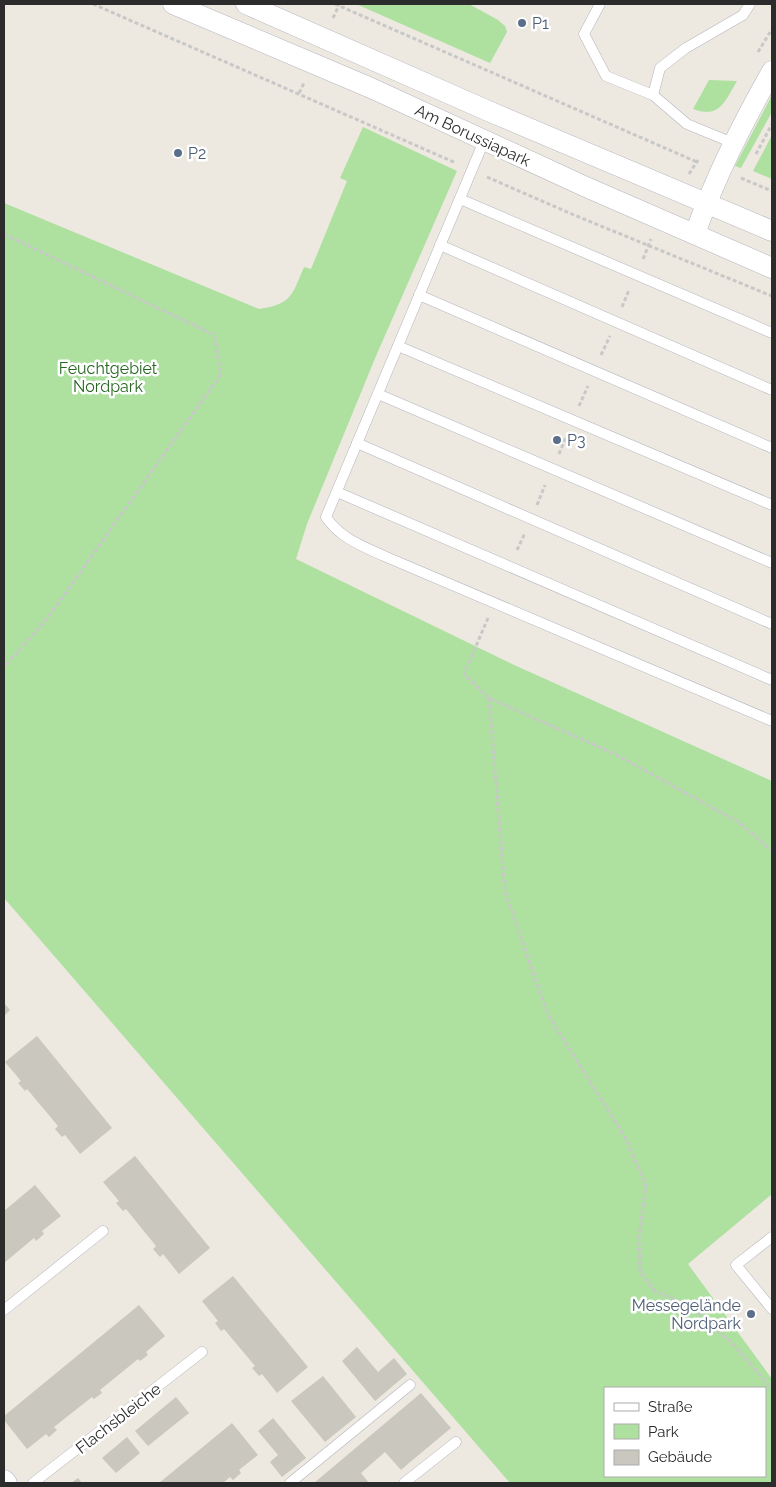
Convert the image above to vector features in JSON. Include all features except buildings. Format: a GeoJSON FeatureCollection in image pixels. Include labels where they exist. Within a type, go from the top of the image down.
{"type":"FeatureCollection","features":[{"type":"Feature","properties":{"kind":"street","name":"Am Borussiapark"},"geometry":{"type":"LineString","coordinates":[[173,4],[371,88],[484,141],[772,268]]}},
{"type":"Feature","properties":{"kind":"street","name":"Am Borussiapark"},"geometry":{"type":"LineString","coordinates":[[246,4],[486,110],[772,232]]}},
{"type":"Feature","properties":{"kind":"street"},"geometry":{"type":"LineString","coordinates":[[696,234],[706,203],[719,173],[772,71]]}},
{"type":"Feature","properties":{"kind":"lane"},"geometry":{"type":"LineString","coordinates":[[600,4],[584,34],[606,76],[653,95],[688,124],[733,143]]}},
{"type":"Feature","properties":{"kind":"lane"},"geometry":{"type":"LineString","coordinates":[[653,95],[660,68],[686,48],[743,15],[750,4]]}},
{"type":"Feature","properties":{"kind":"lane"},"geometry":{"type":"LineString","coordinates":[[484,141],[326,517],[345,537],[384,556],[772,722]]}},
{"type":"Feature","properties":{"kind":"lane"},"geometry":{"type":"LineString","coordinates":[[460,199],[772,333]]}},
{"type":"Feature","properties":{"kind":"lane"},"geometry":{"type":"LineString","coordinates":[[440,245],[772,390]]}},
{"type":"Feature","properties":{"kind":"lane"},"geometry":{"type":"LineString","coordinates":[[419,295],[772,448]]}},
{"type":"Feature","properties":{"kind":"lane"},"geometry":{"type":"LineString","coordinates":[[398,346],[772,505]]}},
{"type":"Feature","properties":{"kind":"lane"},"geometry":{"type":"LineString","coordinates":[[378,394],[772,563]]}},
{"type":"Feature","properties":{"kind":"lane"},"geometry":{"type":"LineString","coordinates":[[357,444],[772,624]]}},
{"type":"Feature","properties":{"kind":"lane"},"geometry":{"type":"LineString","coordinates":[[337,492],[772,680]]}},
{"type":"Feature","properties":{"kind":"lane"},"geometry":{"type":"LineString","coordinates":[[4,1310],[104,1231]]}},
{"type":"Feature","properties":{"kind":"lane"},"geometry":{"type":"LineString","coordinates":[[772,1237],[736,1265],[772,1309]]}},
{"type":"Feature","properties":{"kind":"lane","name":"Flachsbleiche"},"geometry":{"type":"LineString","coordinates":[[33,1483],[202,1352]]}},
{"type":"Feature","properties":{"kind":"lane"},"geometry":{"type":"LineString","coordinates":[[290,1483],[410,1385]]}},
{"type":"Feature","properties":{"kind":"lane"},"geometry":{"type":"LineString","coordinates":[[404,1483],[456,1442]]}},
{"type":"Feature","properties":{"kind":"path"},"geometry":{"type":"LineString","coordinates":[[93,4],[574,215],[772,296]]}},
{"type":"Feature","properties":{"kind":"path"},"geometry":{"type":"LineString","coordinates":[[335,4],[719,173],[742,178],[772,191]]}},
{"type":"Feature","properties":{"kind":"path"},"geometry":{"type":"LineString","coordinates":[[755,155],[772,124]]}},
{"type":"Feature","properties":{"kind":"path"},"geometry":{"type":"LineString","coordinates":[[742,178],[746,171]]}},
{"type":"Feature","properties":{"kind":"path"},"geometry":{"type":"LineString","coordinates":[[4,234],[214,335],[221,374],[47,619],[4,666]]}},
{"type":"Feature","properties":{"kind":"path"},"geometry":{"type":"LineString","coordinates":[[481,635],[464,674],[489,698],[615,754],[740,822],[772,851]]}},
{"type":"Feature","properties":{"kind":"path"},"geometry":{"type":"LineString","coordinates":[[489,698],[505,892],[548,1015],[625,1137],[646,1185],[639,1238],[640,1272],[655,1291],[692,1307],[706,1319],[734,1345],[772,1389]]}},
{"type":"Feature","properties":{"kind":"green space"},"geometry":{"type":"Polygon","coordinates":[[[356,4],[469,4],[498,20],[505,26],[507,32],[490,63],[356,4]]]}},
{"type":"Feature","properties":{"kind":"green space"},"geometry":{"type":"Polygon","coordinates":[[[709,80],[737,81],[725,101],[716,110],[710,112],[693,109],[709,80]]]}},
{"type":"Feature","properties":{"kind":"green space"},"geometry":{"type":"Polygon","coordinates":[[[772,95],[772,112],[741,168],[735,166],[772,95]]]}},
{"type":"Feature","properties":{"kind":"green space","name":"Feuchtgebiet Nordpark"},"geometry":{"type":"Polygon","coordinates":[[[363,127],[457,171],[376,356],[307,524],[296,559],[512,664],[772,781],[772,1194],[688,1264],[772,1379],[772,1483],[510,1483],[4,898],[4,203],[259,309],[285,301],[297,285],[304,267],[311,269],[347,181],[340,178],[363,127]]]}},
{"type":"Feature","properties":{"kind":"green space"},"geometry":{"type":"Polygon","coordinates":[[[772,135],[772,179],[753,171],[772,135]]]}},
{"type":"Feature","properties":{"kind":"place","name":"P1"},"geometry":{"type":"Point","coordinates":[522,23]}},
{"type":"Feature","properties":{"kind":"place","name":"P2"},"geometry":{"type":"Point","coordinates":[178,153]}},
{"type":"Feature","properties":{"kind":"place","name":"P3"},"geometry":{"type":"Point","coordinates":[557,440]}},
{"type":"Feature","properties":{"kind":"place","name":"Messegelände Nordpark"},"geometry":{"type":"Point","coordinates":[751,1314]}}]}
